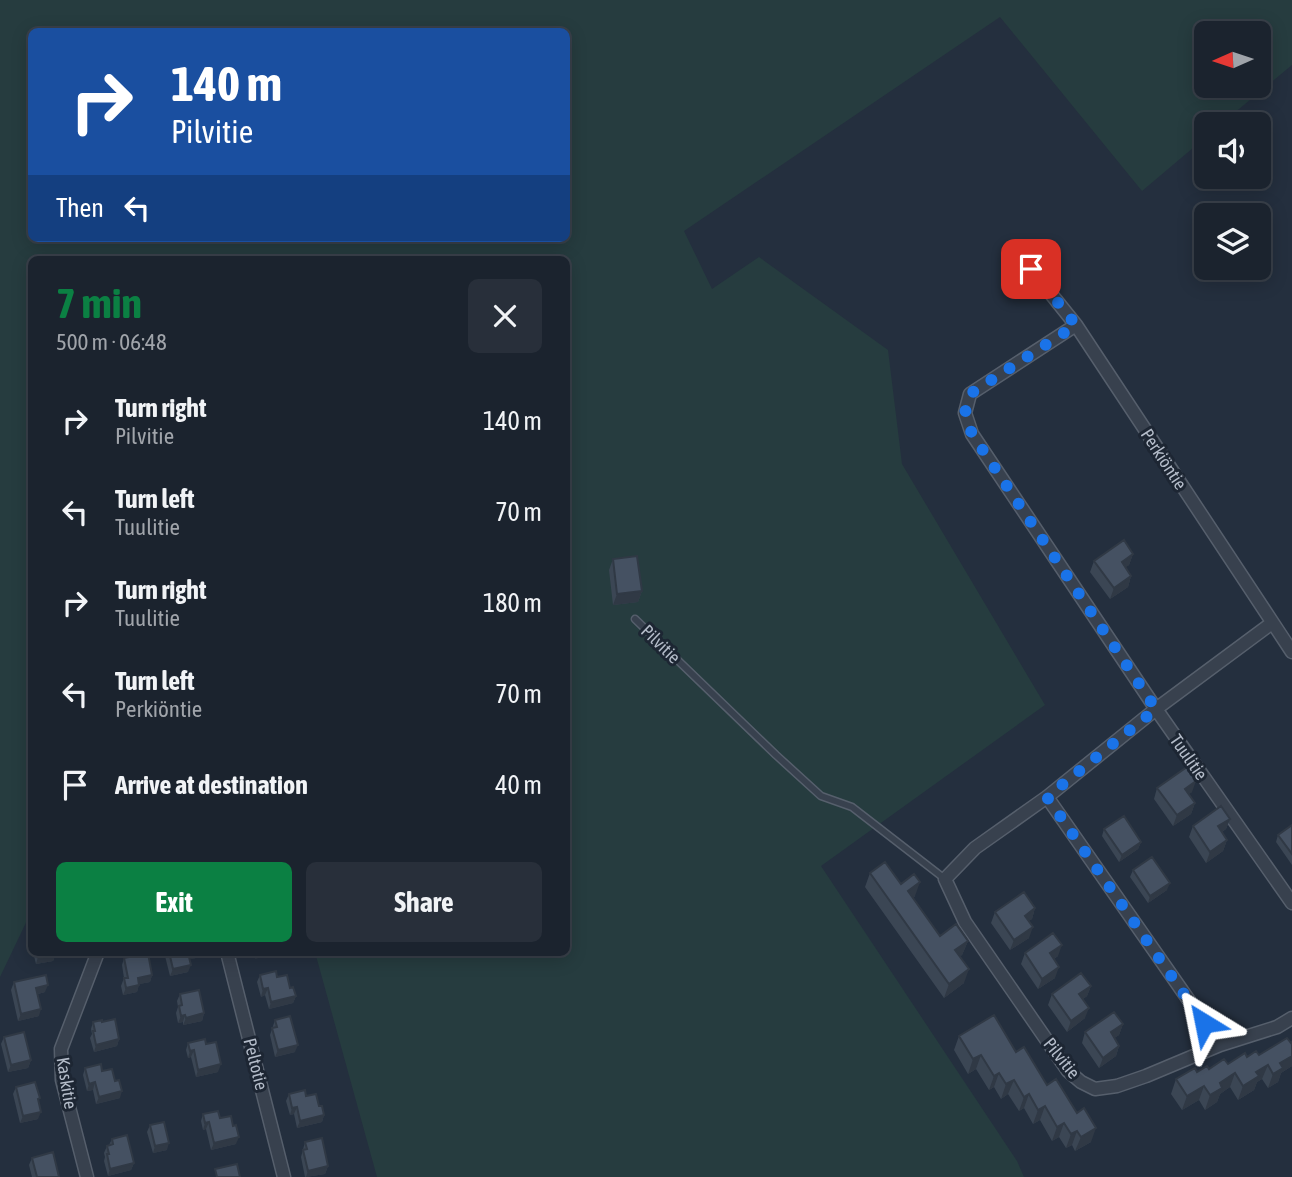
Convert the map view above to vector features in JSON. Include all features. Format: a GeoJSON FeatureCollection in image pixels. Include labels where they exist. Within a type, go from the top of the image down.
{"type":"FeatureCollection","features":[{"type":"Feature","properties":{"kind":"street","name":"Perkiöntie"},"geometry":{"type":"LineString","coordinates":[[1031,269],[1076,325],[1292,652]]}},
{"type":"Feature","properties":{"kind":"street","name":"Tuulitie"},"geometry":{"type":"LineString","coordinates":[[1076,325],[970,394],[965,413],[972,434],[1156,709],[1292,903]]}},
{"type":"Feature","properties":{"kind":"street"},"geometry":{"type":"LineString","coordinates":[[945,879],[975,848],[1047,797],[1156,709],[1272,623]]}},
{"type":"Feature","properties":{"kind":"street"},"geometry":{"type":"LineString","coordinates":[[1047,797],[1220,1045]]}},
{"type":"Feature","properties":{"kind":"street","name":"Pilvitie"},"geometry":{"type":"LineString","coordinates":[[945,879],[965,922],[1068,1071],[1095,1089],[1117,1086],[1220,1045],[1277,1027],[1292,1018]]}},
{"type":"Feature","properties":{"kind":"street","name":"Kaskitie"},"geometry":{"type":"LineString","coordinates":[[87,1177],[62,1080],[61,1049],[96,956]]}},
{"type":"Feature","properties":{"kind":"street","name":"Peltotie"},"geometry":{"type":"LineString","coordinates":[[228,956],[284,1177]]}},
{"type":"Feature","properties":{"kind":"lane","name":"Pilvitie"},"geometry":{"type":"LineString","coordinates":[[635,619],[821,796],[852,807],[945,879]]}},
{"type":"Feature","properties":{"kind":"green space"},"geometry":{"type":"Polygon","coordinates":[[[0,0],[1292,0],[1292,65],[1271,82],[1271,21],[1194,21],[1194,98],[1252,98],[1235,112],[1194,112],[1194,147],[1142,191],[1000,17],[684,231],[712,289],[759,257],[888,350],[902,464],[1045,705],[821,866],[1017,1161],[1024,1177],[377,1177],[316,956],[570,956],[570,256],[28,256],[28,918],[0,977],[0,0]]]}},
{"type":"Feature","properties":{"kind":"building"},"geometry":{"type":"Polygon","coordinates":[[[1124,540],[1133,554],[1122,562],[1131,576],[1114,588],[1094,561],[1124,540]]]}},
{"type":"Feature","properties":{"kind":"building"},"geometry":{"type":"Polygon","coordinates":[[[637,556],[642,591],[617,594],[613,559],[637,556]]]}},
{"type":"Feature","properties":{"kind":"building"},"geometry":{"type":"Polygon","coordinates":[[[1187,767],[1196,781],[1185,789],[1195,803],[1177,815],[1157,788],[1187,767]]]}},
{"type":"Feature","properties":{"kind":"building"},"geometry":{"type":"Polygon","coordinates":[[[1221,806],[1230,819],[1218,826],[1227,840],[1210,852],[1193,826],[1221,806]]]}},
{"type":"Feature","properties":{"kind":"building"},"geometry":{"type":"Polygon","coordinates":[[[1124,816],[1141,842],[1122,855],[1104,829],[1124,816]]]}},
{"type":"Feature","properties":{"kind":"building"},"geometry":{"type":"Polygon","coordinates":[[[1292,825],[1292,854],[1278,835],[1292,825]]]}},
{"type":"Feature","properties":{"kind":"building"},"geometry":{"type":"Polygon","coordinates":[[[1152,857],[1170,883],[1150,896],[1133,870],[1152,857]]]}},
{"type":"Feature","properties":{"kind":"building"},"geometry":{"type":"Polygon","coordinates":[[[885,862],[901,884],[914,874],[920,882],[908,891],[940,936],[956,924],[968,941],[955,950],[969,969],[949,984],[870,873],[885,862]]]}},
{"type":"Feature","properties":{"kind":"building"},"geometry":{"type":"Polygon","coordinates":[[[1024,892],[1035,908],[1025,916],[1033,927],[1014,940],[995,912],[1024,892]]]}},
{"type":"Feature","properties":{"kind":"building"},"geometry":{"type":"Polygon","coordinates":[[[1053,933],[1062,945],[1050,953],[1059,967],[1042,979],[1025,953],[1053,933]]]}},
{"type":"Feature","properties":{"kind":"building"},"geometry":{"type":"Polygon","coordinates":[[[149,956],[152,975],[138,978],[139,985],[126,988],[124,978],[128,978],[124,958],[149,956]]]}},
{"type":"Feature","properties":{"kind":"building"},"geometry":{"type":"Polygon","coordinates":[[[170,956],[189,956],[191,965],[173,969],[170,956]]]}},
{"type":"Feature","properties":{"kind":"building"},"geometry":{"type":"Polygon","coordinates":[[[276,971],[277,977],[287,975],[290,988],[293,987],[296,996],[271,1002],[268,988],[263,989],[260,975],[276,971]]]}},
{"type":"Feature","properties":{"kind":"building"},"geometry":{"type":"Polygon","coordinates":[[[1081,973],[1091,986],[1079,994],[1089,1008],[1071,1021],[1052,994],[1081,973]]]}},
{"type":"Feature","properties":{"kind":"building"},"geometry":{"type":"Polygon","coordinates":[[[46,975],[48,985],[36,988],[41,1009],[21,1014],[14,982],[46,975]]]}},
{"type":"Feature","properties":{"kind":"building"},"geometry":{"type":"Polygon","coordinates":[[[199,990],[204,1013],[186,1018],[185,1015],[181,1016],[180,994],[199,990]]]}},
{"type":"Feature","properties":{"kind":"building"},"geometry":{"type":"Polygon","coordinates":[[[1114,1012],[1123,1024],[1111,1032],[1119,1046],[1103,1058],[1085,1032],[1114,1012]]]}},
{"type":"Feature","properties":{"kind":"building"},"geometry":{"type":"Polygon","coordinates":[[[994,1015],[1016,1052],[1024,1047],[1047,1085],[1056,1079],[1077,1113],[1084,1108],[1096,1128],[1081,1137],[1077,1131],[1071,1134],[1064,1123],[1057,1127],[1045,1106],[1038,1110],[1029,1094],[1024,1097],[1014,1080],[1006,1084],[999,1073],[994,1076],[981,1055],[973,1059],[959,1036],[994,1015]]]}},
{"type":"Feature","properties":{"kind":"building"},"geometry":{"type":"Polygon","coordinates":[[[290,1016],[298,1045],[278,1050],[272,1028],[277,1027],[275,1020],[290,1016]]]}},
{"type":"Feature","properties":{"kind":"building"},"geometry":{"type":"Polygon","coordinates":[[[115,1019],[119,1039],[96,1045],[93,1022],[115,1019]]]}},
{"type":"Feature","properties":{"kind":"building"},"geometry":{"type":"Polygon","coordinates":[[[24,1032],[31,1060],[11,1065],[4,1037],[24,1032]]]}},
{"type":"Feature","properties":{"kind":"building"},"geometry":{"type":"Polygon","coordinates":[[[1287,1038],[1292,1042],[1292,1056],[1280,1063],[1283,1068],[1273,1074],[1268,1065],[1256,1072],[1259,1076],[1243,1086],[1235,1073],[1220,1083],[1222,1088],[1210,1095],[1204,1086],[1187,1096],[1176,1079],[1195,1068],[1197,1072],[1207,1066],[1209,1069],[1224,1059],[1228,1064],[1245,1053],[1247,1057],[1256,1051],[1259,1055],[1287,1038]]]}},
{"type":"Feature","properties":{"kind":"building"},"geometry":{"type":"Polygon","coordinates":[[[205,1039],[206,1044],[216,1042],[221,1064],[198,1070],[194,1050],[190,1051],[188,1043],[205,1039]]]}},
{"type":"Feature","properties":{"kind":"building"},"geometry":{"type":"Polygon","coordinates":[[[101,1064],[102,1071],[112,1069],[115,1081],[119,1080],[122,1091],[99,1097],[95,1082],[89,1084],[85,1068],[101,1064]]]}},
{"type":"Feature","properties":{"kind":"building"},"geometry":{"type":"Polygon","coordinates":[[[35,1082],[41,1112],[23,1116],[16,1087],[35,1082]]]}},
{"type":"Feature","properties":{"kind":"building"},"geometry":{"type":"Polygon","coordinates":[[[305,1090],[306,1096],[316,1094],[324,1115],[300,1121],[297,1107],[292,1108],[289,1094],[305,1090]]]}},
{"type":"Feature","properties":{"kind":"building"},"geometry":{"type":"Polygon","coordinates":[[[218,1111],[220,1118],[231,1116],[239,1137],[214,1143],[209,1122],[205,1123],[203,1114],[218,1111]]]}},
{"type":"Feature","properties":{"kind":"building"},"geometry":{"type":"Polygon","coordinates":[[[164,1122],[169,1143],[155,1146],[150,1125],[164,1122]]]}},
{"type":"Feature","properties":{"kind":"building"},"geometry":{"type":"Polygon","coordinates":[[[127,1135],[134,1163],[110,1169],[107,1146],[113,1144],[112,1139],[127,1135]]]}},
{"type":"Feature","properties":{"kind":"building"},"geometry":{"type":"Polygon","coordinates":[[[322,1138],[328,1166],[308,1171],[303,1150],[307,1149],[305,1142],[322,1138]]]}},
{"type":"Feature","properties":{"kind":"building"},"geometry":{"type":"Polygon","coordinates":[[[53,1152],[59,1177],[37,1177],[32,1158],[53,1152]]]}},
{"type":"Feature","properties":{"kind":"building"},"geometry":{"type":"Polygon","coordinates":[[[237,1164],[240,1177],[217,1177],[215,1169],[237,1164]]]}},
{"type":"Feature","properties":{"kind":"route"},"geometry":{"type":"LineString","coordinates":[[1031,269],[1076,325],[970,394],[965,413],[972,434],[1156,709],[1047,797],[1204,1023]]}}]}
